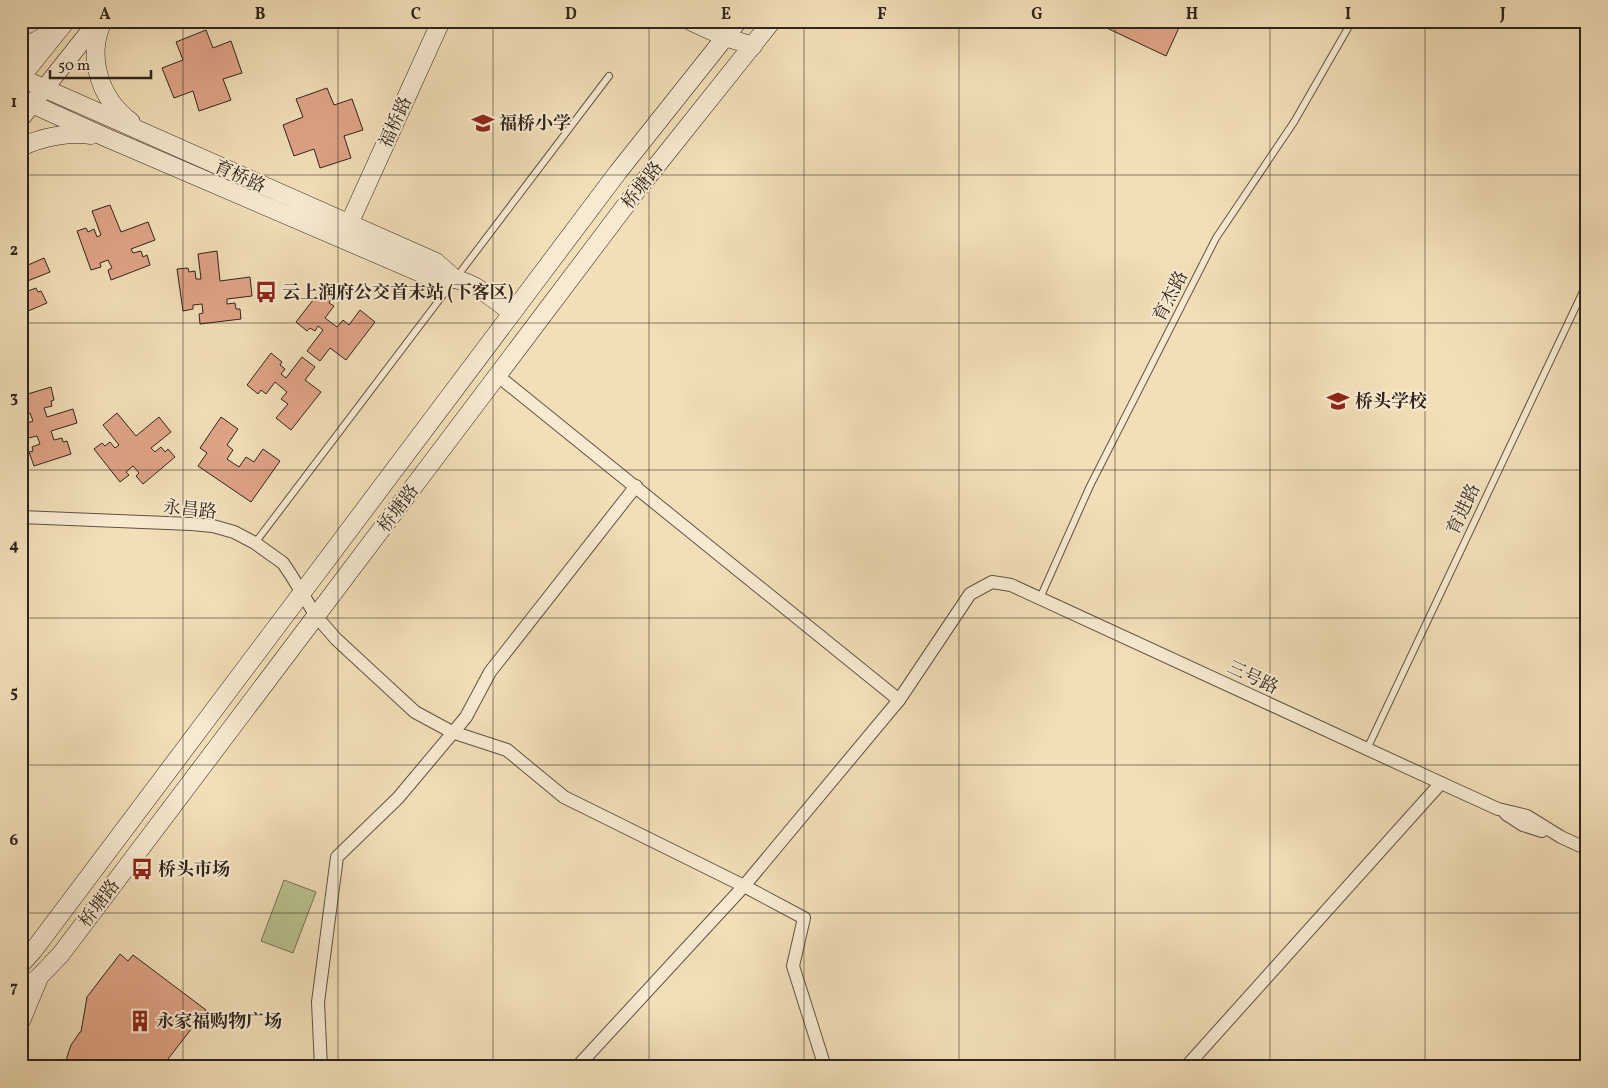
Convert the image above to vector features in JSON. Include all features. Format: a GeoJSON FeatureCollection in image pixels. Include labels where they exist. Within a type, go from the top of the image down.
{"type":"FeatureCollection","features":[{"type":"Feature","properties":{"kind":"street"},"geometry":{"type":"LineString","coordinates":[[25,107],[44,89],[98,21]]}},
{"type":"Feature","properties":{"kind":"street"},"geometry":{"type":"LineString","coordinates":[[103,21],[96,46],[97,68],[101,84],[109,100],[123,117],[145,133]]}},
{"type":"Feature","properties":{"kind":"street","name":"福桥路"},"geometry":{"type":"LineString","coordinates":[[349,224],[441,21]]}},
{"type":"Feature","properties":{"kind":"street"},"geometry":{"type":"LineString","coordinates":[[690,21],[730,26],[752,46]]}},
{"type":"Feature","properties":{"kind":"street","name":"桥塘路"},"geometry":{"type":"LineString","coordinates":[[21,992],[61,954],[638,189],[772,21]]}},
{"type":"Feature","properties":{"kind":"street"},"geometry":{"type":"LineString","coordinates":[[21,46],[36,41],[66,22]]}},
{"type":"Feature","properties":{"kind":"street"},"geometry":{"type":"LineString","coordinates":[[21,78],[66,22]]}},
{"type":"Feature","properties":{"kind":"street","name":"桥塘路"},"geometry":{"type":"LineString","coordinates":[[25,958],[730,26]]}},
{"type":"Feature","properties":{"kind":"street","name":"育桥路"},"geometry":{"type":"LineString","coordinates":[[21,78],[436,262],[455,279]]}},
{"type":"Feature","properties":{"kind":"street","name":"育桥路"},"geometry":{"type":"LineString","coordinates":[[25,107],[105,137],[428,276],[455,279],[474,286],[491,296],[512,313]]}},
{"type":"Feature","properties":{"kind":"street"},"geometry":{"type":"LineString","coordinates":[[21,147],[67,134],[105,137]]}},
{"type":"Feature","properties":{"kind":"street"},"geometry":{"type":"LineString","coordinates":[[498,376],[899,700],[744,886],[577,1067]]}},
{"type":"Feature","properties":{"kind":"street"},"geometry":{"type":"LineString","coordinates":[[321,1067],[318,1002],[337,857],[398,798],[466,717],[490,672],[636,486]]}},
{"type":"Feature","properties":{"kind":"street","name":"永昌路"},"geometry":{"type":"LineString","coordinates":[[21,517],[213,526],[234,532],[255,543],[282,563],[316,616],[336,639],[415,712],[452,732],[507,750],[564,797],[744,886],[804,918],[793,966],[825,1067]]}},
{"type":"Feature","properties":{"kind":"street","name":"三号路"},"geometry":{"type":"LineString","coordinates":[[899,700],[970,594],[992,582],[1011,585],[1441,783],[1498,808],[1527,816],[1561,837],[1587,849]]}},
{"type":"Feature","properties":{"kind":"street"},"geometry":{"type":"LineString","coordinates":[[1186,1067],[1441,783]]}},
{"type":"Feature","properties":{"kind":"street"},"geometry":{"type":"LineString","coordinates":[[21,1021],[40,976]]}},
{"type":"Feature","properties":{"kind":"lane","name":"育杰路"},"geometry":{"type":"LineString","coordinates":[[1040,598],[1090,486],[1216,238],[1294,122],[1352,21]]}},
{"type":"Feature","properties":{"kind":"lane"},"geometry":{"type":"LineString","coordinates":[[255,543],[609,76]]}},
{"type":"Feature","properties":{"kind":"lane","name":"育进路"},"geometry":{"type":"LineString","coordinates":[[1367,749],[1587,283]]}},
{"type":"Feature","properties":{"kind":"green space"},"geometry":{"type":"Polygon","coordinates":[[[284,880],[316,892],[293,953],[261,941],[284,880]]]}},
{"type":"Feature","properties":{"kind":"building"},"geometry":{"type":"Polygon","coordinates":[[[1092,21],[1182,21],[1166,56],[1092,21]]]}},
{"type":"Feature","properties":{"kind":"building"},"geometry":{"type":"Polygon","coordinates":[[[206,30],[213,48],[231,41],[242,73],[223,79],[231,100],[199,111],[193,91],[174,98],[162,68],[183,60],[176,42],[206,30]]]}},
{"type":"Feature","properties":{"kind":"building"},"geometry":{"type":"Polygon","coordinates":[[[327,88],[334,105],[352,99],[363,130],[344,136],[351,158],[320,168],[314,149],[294,156],[283,125],[303,117],[296,99],[327,88]]]}},
{"type":"Feature","properties":{"kind":"building"},"geometry":{"type":"Polygon","coordinates":[[[110,205],[121,232],[148,222],[155,240],[131,249],[133,253],[141,251],[143,257],[147,255],[150,265],[111,280],[108,270],[112,268],[108,260],[100,263],[101,267],[91,270],[77,231],[86,228],[88,232],[94,229],[97,237],[101,235],[92,211],[110,205]]]}},
{"type":"Feature","properties":{"kind":"building"},"geometry":{"type":"Polygon","coordinates":[[[217,251],[220,281],[250,277],[252,296],[227,299],[227,304],[235,303],[236,309],[240,309],[241,319],[200,324],[199,314],[203,313],[202,304],[193,305],[193,309],[183,311],[177,269],[188,268],[189,272],[195,271],[196,279],[201,279],[198,254],[217,251]]]}},
{"type":"Feature","properties":{"kind":"building"},"geometry":{"type":"Polygon","coordinates":[[[44,258],[50,272],[25,282],[28,291],[36,288],[38,292],[41,291],[47,303],[21,314],[21,268],[44,258]]]}},
{"type":"Feature","properties":{"kind":"building"},"geometry":{"type":"Polygon","coordinates":[[[320,291],[331,299],[329,303],[334,306],[325,318],[337,327],[343,320],[349,325],[360,310],[375,322],[346,360],[330,348],[320,361],[307,351],[323,330],[318,326],[315,331],[310,328],[307,331],[296,322],[320,291]]]}},
{"type":"Feature","properties":{"kind":"building"},"geometry":{"type":"Polygon","coordinates":[[[271,353],[282,362],[280,365],[285,369],[281,374],[286,378],[302,357],[315,367],[305,380],[321,392],[291,430],[276,418],[288,404],[281,399],[287,392],[275,382],[266,394],[261,390],[258,394],[247,385],[271,353]]]}},
{"type":"Feature","properties":{"kind":"building"},"geometry":{"type":"Polygon","coordinates":[[[51,387],[54,400],[51,401],[52,406],[44,408],[47,417],[73,409],[77,423],[51,431],[54,440],[62,438],[63,442],[67,441],[71,454],[34,466],[29,452],[33,451],[32,447],[40,444],[37,436],[24,439],[27,447],[21,449],[21,425],[33,421],[30,413],[22,415],[21,396],[51,387]]]}},
{"type":"Feature","properties":{"kind":"building"},"geometry":{"type":"Polygon","coordinates":[[[117,413],[136,436],[159,417],[171,432],[151,448],[155,452],[161,447],[165,452],[168,449],[175,457],[143,484],[136,476],[139,473],[133,466],[126,472],[129,475],[120,482],[94,449],[102,443],[105,446],[110,442],[115,448],[119,445],[103,425],[117,413]]]}},
{"type":"Feature","properties":{"kind":"building"},"geometry":{"type":"Polygon","coordinates":[[[221,417],[238,429],[227,445],[233,450],[227,459],[239,467],[246,457],[254,462],[263,449],[280,461],[251,502],[198,466],[207,453],[200,448],[221,417]]]}},
{"type":"Feature","properties":{"kind":"building","name":"永家福购物广场"},"geometry":{"type":"Polygon","coordinates":[[[120,954],[128,961],[133,955],[206,1010],[168,1059],[168,1067],[66,1067],[71,1045],[81,1032],[87,997],[120,954]]]}},
{"type":"Feature","properties":{"kind":"place","name":"福桥小学"},"geometry":{"type":"Point","coordinates":[483,123]}},
{"type":"Feature","properties":{"kind":"place","name":"云上润府公交首末站 (下客区)"},"geometry":{"type":"Point","coordinates":[266,292]}},
{"type":"Feature","properties":{"kind":"place","name":"桥头学校"},"geometry":{"type":"Point","coordinates":[1338,401]}},
{"type":"Feature","properties":{"kind":"place","name":"桥头市场"},"geometry":{"type":"Point","coordinates":[142,869]}},
{"type":"Feature","properties":{"kind":"place","name":"永家福购物广场"},"geometry":{"type":"Point","coordinates":[140,1021]}}]}
